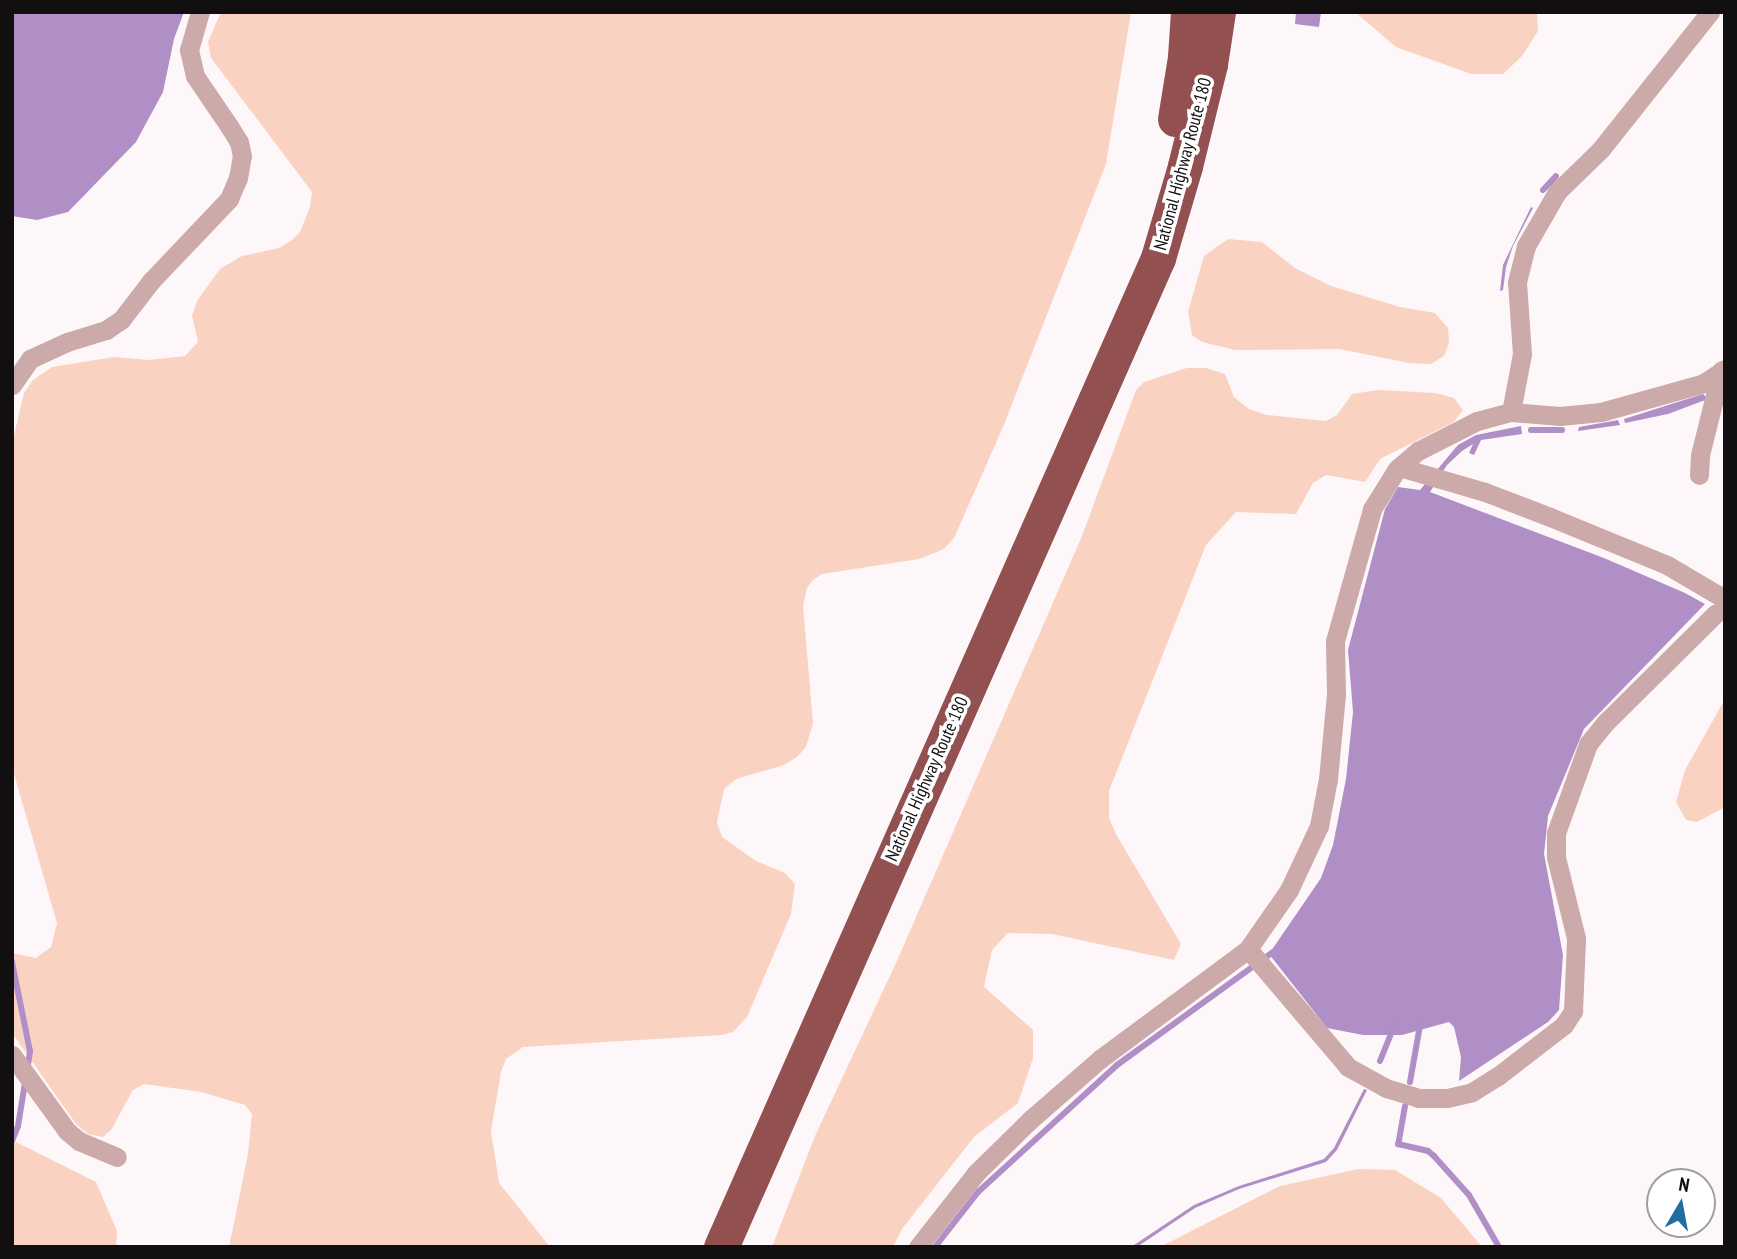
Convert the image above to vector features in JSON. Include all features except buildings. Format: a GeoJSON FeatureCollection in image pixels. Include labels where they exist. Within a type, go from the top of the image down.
{"type":"FeatureCollection","features":[{"type":"Feature","properties":{"kind":"highway","name":"National Highway Route 180"},"geometry":{"type":"LineString","coordinates":[[1133,311],[1168,160],[1185,57],[1188,12]]}},
{"type":"Feature","properties":{"kind":"highway","name":"National Highway Route 180"},"geometry":{"type":"LineString","coordinates":[[721,1247],[1158,258],[1185,166],[1210,64],[1218,12]]}},
{"type":"Feature","properties":{"kind":"street"},"geometry":{"type":"LineString","coordinates":[[12,385],[30,359],[67,342],[106,330],[121,320],[151,282],[229,199],[238,178],[242,156],[234,134],[195,76],[189,50],[200,12]]}},
{"type":"Feature","properties":{"kind":"street"},"geometry":{"type":"LineString","coordinates":[[1511,412],[1522,354],[1517,282],[1525,246],[1557,192],[1601,149],[1710,12]]}},
{"type":"Feature","properties":{"kind":"street"},"geometry":{"type":"LineString","coordinates":[[918,1247],[976,1172],[1030,1121],[1100,1059],[1248,949],[1289,890],[1319,826],[1334,739],[1335,641],[1372,509],[1399,467],[1418,451],[1477,421],[1511,412],[1560,416],[1601,412],[1704,383],[1723,370]]}},
{"type":"Feature","properties":{"kind":"street"},"geometry":{"type":"LineString","coordinates":[[1699,475],[1700,455],[1723,370]]}},
{"type":"Feature","properties":{"kind":"street"},"geometry":{"type":"LineString","coordinates":[[1248,949],[1348,1067],[1386,1088],[1418,1098],[1447,1098],[1472,1093],[1498,1076],[1564,1025],[1573,1012],[1576,938],[1556,857],[1556,833],[1588,744],[1605,723],[1720,605],[1667,565],[1537,512],[1435,476],[1399,467]]}},
{"type":"Feature","properties":{"kind":"street"},"geometry":{"type":"LineString","coordinates":[[12,1055],[67,1131],[79,1142],[117,1157]]}},
{"type":"Feature","properties":{"kind":"shaded area"},"geometry":{"type":"Polygon","coordinates":[[[12,12],[184,12],[174,39],[163,92],[136,142],[68,212],[37,220],[12,216],[12,12]]]}},
{"type":"Feature","properties":{"kind":"shaded area"},"geometry":{"type":"Polygon","coordinates":[[[221,12],[1131,12],[1106,164],[1003,427],[954,538],[944,549],[919,559],[822,574],[813,580],[807,588],[803,606],[813,723],[806,747],[784,765],[736,779],[724,789],[717,822],[722,837],[756,861],[785,873],[795,884],[791,914],[747,1017],[733,1032],[722,1035],[523,1047],[506,1059],[501,1072],[491,1131],[499,1183],[550,1247],[229,1247],[248,1154],[252,1114],[245,1105],[201,1092],[144,1084],[133,1090],[111,1130],[103,1137],[88,1134],[76,1124],[12,1033],[12,953],[36,958],[51,947],[57,923],[12,767],[12,444],[24,393],[33,380],[52,367],[114,357],[149,360],[185,356],[198,342],[192,316],[197,301],[220,269],[242,256],[279,248],[291,241],[300,232],[310,207],[312,192],[211,58],[208,42],[221,12]]]}},
{"type":"Feature","properties":{"kind":"shaded area"},"geometry":{"type":"Polygon","coordinates":[[[1296,12],[1321,12],[1319,27],[1295,24],[1296,12]]]}},
{"type":"Feature","properties":{"kind":"shaded area"},"geometry":{"type":"Polygon","coordinates":[[[1355,12],[1537,12],[1538,31],[1522,56],[1503,74],[1471,74],[1396,47],[1355,12]]]}},
{"type":"Feature","properties":{"kind":"shaded area"},"geometry":{"type":"Polygon","coordinates":[[[1531,207],[1533,208],[1513,246],[1506,267],[1503,290],[1500,291],[1503,265],[1531,207]]]}},
{"type":"Feature","properties":{"kind":"shaded area"},"geometry":{"type":"Polygon","coordinates":[[[1228,239],[1262,242],[1295,268],[1331,286],[1400,307],[1435,313],[1448,328],[1449,343],[1444,356],[1431,364],[1409,363],[1340,349],[1235,350],[1202,342],[1192,335],[1188,312],[1204,256],[1228,239]]]}},
{"type":"Feature","properties":{"kind":"shaded area"},"geometry":{"type":"Polygon","coordinates":[[[1187,368],[1206,368],[1225,374],[1234,397],[1249,409],[1267,415],[1326,421],[1337,415],[1352,394],[1378,390],[1435,393],[1454,398],[1463,410],[1454,422],[1380,459],[1365,482],[1326,475],[1313,483],[1296,514],[1236,512],[1206,545],[1109,791],[1109,818],[1117,836],[1181,944],[1174,960],[1052,934],[1008,933],[992,950],[984,987],[1033,1030],[1033,1058],[1018,1103],[974,1137],[902,1229],[893,1247],[772,1247],[815,1136],[896,963],[1082,536],[1136,390],[1144,382],[1187,368]]]}},
{"type":"Feature","properties":{"kind":"shaded area"},"geometry":{"type":"Polygon","coordinates":[[[1703,394],[1708,399],[1668,414],[1625,423],[1624,419],[1703,394]]]}},
{"type":"Feature","properties":{"kind":"shaded area"},"geometry":{"type":"Polygon","coordinates":[[[1618,420],[1620,425],[1578,431],[1579,427],[1618,420]]]}},
{"type":"Feature","properties":{"kind":"shaded area"},"geometry":{"type":"Polygon","coordinates":[[[1521,426],[1522,434],[1481,440],[1474,455],[1469,453],[1473,444],[1462,451],[1447,465],[1430,492],[1604,558],[1705,604],[1584,729],[1548,816],[1544,854],[1563,955],[1559,1010],[1548,1022],[1459,1081],[1461,1057],[1454,1027],[1449,1022],[1402,1035],[1363,1035],[1327,1028],[1269,954],[1321,878],[1333,845],[1346,779],[1353,712],[1348,650],[1385,509],[1398,487],[1420,490],[1458,445],[1476,435],[1521,426]]]}},
{"type":"Feature","properties":{"kind":"shaded area"},"geometry":{"type":"Polygon","coordinates":[[[1725,699],[1725,807],[1697,822],[1686,820],[1676,802],[1685,770],[1725,699]]]}},
{"type":"Feature","properties":{"kind":"shaded area"},"geometry":{"type":"Polygon","coordinates":[[[1364,1089],[1367,1090],[1337,1150],[1326,1162],[1239,1189],[1195,1208],[1137,1247],[1131,1247],[1194,1205],[1239,1186],[1324,1159],[1334,1148],[1364,1089]]]}},
{"type":"Feature","properties":{"kind":"shaded area"},"geometry":{"type":"Polygon","coordinates":[[[12,1140],[96,1182],[117,1231],[116,1247],[12,1247],[12,1140]]]}},
{"type":"Feature","properties":{"kind":"shaded area"},"geometry":{"type":"Polygon","coordinates":[[[1359,1169],[1395,1170],[1441,1198],[1482,1247],[1160,1247],[1280,1186],[1359,1169]]]}},
{"type":"Feature","properties":{"kind":"waterway"},"geometry":{"type":"LineString","coordinates":[[1543,190],[1556,176]]}},
{"type":"Feature","properties":{"kind":"waterway"},"geometry":{"type":"LineString","coordinates":[[1531,430],[1562,430]]}},
{"type":"Feature","properties":{"kind":"waterway"},"geometry":{"type":"LineString","coordinates":[[935,1247],[978,1192],[1117,1065],[1276,950]]}},
{"type":"Feature","properties":{"kind":"waterway"},"geometry":{"type":"LineString","coordinates":[[12,962],[30,1051],[28,1066]]}},
{"type":"Feature","properties":{"kind":"waterway"},"geometry":{"type":"LineString","coordinates":[[1410,1082],[1420,1025]]}},
{"type":"Feature","properties":{"kind":"waterway"},"geometry":{"type":"LineString","coordinates":[[1380,1061],[1394,1027]]}},
{"type":"Feature","properties":{"kind":"waterway"},"geometry":{"type":"LineString","coordinates":[[12,1141],[18,1126],[25,1083]]}},
{"type":"Feature","properties":{"kind":"waterway"},"geometry":{"type":"LineString","coordinates":[[1405,1106],[1398,1144],[1428,1151],[1434,1156],[1469,1195],[1499,1247]]}}]}
